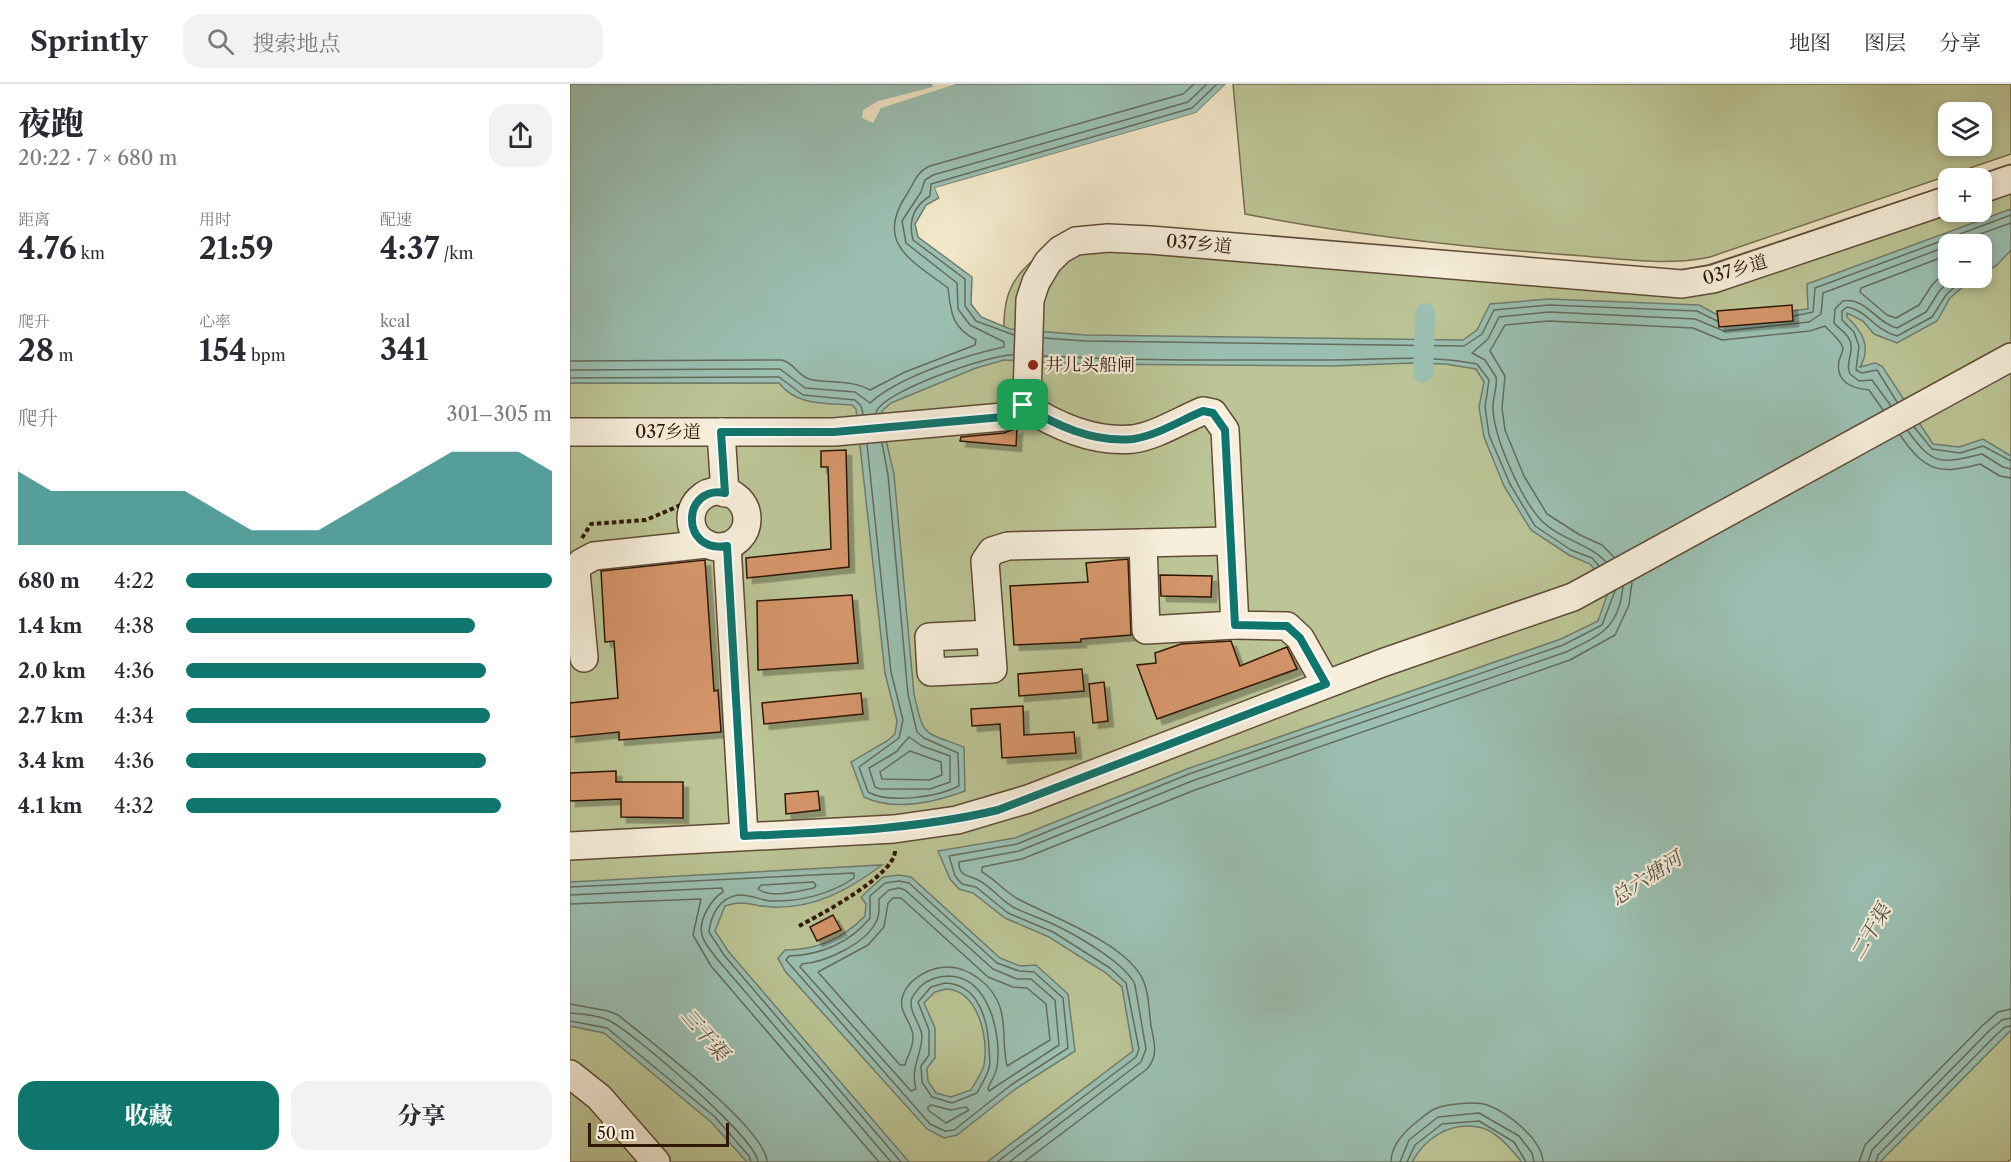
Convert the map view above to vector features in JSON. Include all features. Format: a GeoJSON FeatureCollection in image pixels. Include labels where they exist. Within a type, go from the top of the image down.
{"type":"FeatureCollection","features":[{"type":"Feature","properties":{"kind":"street"},"geometry":{"type":"LineString","coordinates":[[1992,186],[2011,179]]}},
{"type":"Feature","properties":{"kind":"street","name":"037乡道"},"geometry":{"type":"LineString","coordinates":[[570,432],[855,431],[1003,417],[1015,412],[1025,397],[1028,318],[1036,282],[1048,262],[1060,250],[1076,241],[1089,239],[1150,240],[1682,284],[1713,279],[1938,203]]}},
{"type":"Feature","properties":{"kind":"street"},"geometry":{"type":"LineString","coordinates":[[570,846],[894,829],[957,820],[1028,800],[1326,684],[1573,597],[2011,357]]}},
{"type":"Feature","properties":{"kind":"street"},"geometry":{"type":"LineString","coordinates":[[1025,397],[1061,427],[1104,438],[1134,439],[1203,411],[1213,413],[1225,430],[1235,625]]}},
{"type":"Feature","properties":{"kind":"street"},"geometry":{"type":"LineString","coordinates":[[718,493],[721,432]]}},
{"type":"Feature","properties":{"kind":"street"},"geometry":{"type":"LineString","coordinates":[[584,658],[576,571],[581,563],[594,556],[717,545],[742,535],[747,515],[738,499],[718,493],[696,504],[692,513],[694,532],[717,545]]}},
{"type":"Feature","properties":{"kind":"street"},"geometry":{"type":"LineString","coordinates":[[990,634],[985,561],[992,551],[1008,546],[1230,541]]}},
{"type":"Feature","properties":{"kind":"street"},"geometry":{"type":"LineString","coordinates":[[1143,543],[1146,630],[1235,625],[1287,626],[1300,638],[1326,684]]}},
{"type":"Feature","properties":{"kind":"street"},"geometry":{"type":"LineString","coordinates":[[717,545],[744,836]]}},
{"type":"Feature","properties":{"kind":"street"},"geometry":{"type":"LineString","coordinates":[[570,1074],[599,1097],[656,1162]]}},
{"type":"Feature","properties":{"kind":"path"},"geometry":{"type":"LineString","coordinates":[[581,563],[584,532],[591,524],[646,520],[718,493]]}},
{"type":"Feature","properties":{"kind":"path"},"geometry":{"type":"LineString","coordinates":[[799,926],[834,908],[891,864],[895,857],[894,829]]}},
{"type":"Feature","properties":{"kind":"green space"},"geometry":{"type":"Polygon","coordinates":[[[1233,84],[2011,84],[2011,154],[1970,168],[1938,168],[1938,179],[1710,257],[1658,262],[1640,261],[1407,239],[1245,214],[1233,84]]]}},
{"type":"Feature","properties":{"kind":"green space"},"geometry":{"type":"Polygon","coordinates":[[[2011,164],[2011,1159],[2008,1162],[570,1162],[570,383],[779,383],[1004,360],[1005,306],[1009,293],[1024,269],[1054,244],[1663,273],[1708,265],[1938,188],[1938,222],[1992,222],[1992,170],[2011,164]]]}},
{"type":"Feature","properties":{"kind":"water"},"geometry":{"type":"Polygon","coordinates":[[[570,84],[1226,84],[1196,113],[935,188],[939,198],[926,205],[915,224],[918,237],[972,277],[971,304],[981,317],[1010,329],[1086,335],[1463,340],[1477,330],[1490,304],[1549,299],[1699,305],[1723,318],[1808,309],[1807,284],[1938,236],[1938,288],[1962,288],[1950,298],[1937,321],[1897,343],[1874,334],[1863,321],[1847,313],[1847,317],[1864,340],[1864,360],[1860,367],[1875,363],[1882,366],[1933,444],[1959,447],[1983,439],[2011,456],[2011,1030],[1880,1162],[1522,1162],[1503,1141],[1491,1132],[1468,1126],[1448,1130],[1431,1139],[1417,1153],[1412,1162],[987,1162],[1133,1051],[1122,987],[1106,973],[1049,937],[1005,918],[973,893],[959,889],[950,879],[938,851],[1015,838],[1187,769],[1561,639],[1598,621],[1610,587],[1590,564],[1569,555],[1531,530],[1504,486],[1484,437],[1479,407],[1484,382],[1476,369],[1445,364],[1412,363],[1333,366],[1084,364],[1004,360],[976,368],[891,403],[882,411],[881,419],[894,474],[914,694],[920,719],[927,731],[964,747],[965,791],[928,802],[889,804],[864,797],[851,762],[895,734],[897,721],[885,673],[856,409],[852,405],[803,400],[794,396],[779,383],[570,383],[570,84]]]}},
{"type":"Feature","properties":{"kind":"water"},"geometry":{"type":"Polygon","coordinates":[[[2011,209],[2011,250],[1992,268],[1992,234],[1943,234],[1976,222],[1992,222],[1992,216],[2011,209]]]}},
{"type":"Feature","properties":{"kind":"water","name":"三干渠"},"geometry":{"type":"Polygon","coordinates":[[[882,865],[844,890],[802,905],[771,907],[743,903],[725,906],[715,931],[728,951],[909,1162],[747,1162],[711,1122],[604,1033],[570,1026],[570,882],[882,865]]]}},
{"type":"Feature","properties":{"kind":"water"},"geometry":{"type":"Polygon","coordinates":[[[899,875],[911,877],[1000,958],[1020,966],[1036,965],[1068,994],[1075,1051],[1014,1090],[957,1135],[944,1138],[927,1129],[785,971],[778,958],[785,950],[807,948],[828,942],[848,931],[865,916],[866,904],[861,897],[883,877],[899,875]],[[946,989],[935,992],[924,1003],[935,1028],[935,1058],[927,1068],[928,1081],[936,1093],[951,1097],[971,1090],[983,1068],[985,1054],[983,1029],[979,1017],[973,1006],[957,991],[946,989]]]}},
{"type":"Feature","properties":{"kind":"pier"},"geometry":{"type":"Polygon","coordinates":[[[932,84],[956,84],[881,108],[873,123],[862,118],[863,110],[878,101],[933,87],[932,84]]]}},
{"type":"Feature","properties":{"kind":"pier"},"geometry":{"type":"Polygon","coordinates":[[[1226,84],[1228,86],[1197,116],[939,190],[941,201],[935,188],[1196,113],[1226,84]]]}},
{"type":"Feature","properties":{"kind":"building"},"geometry":{"type":"Polygon","coordinates":[[[1792,305],[1793,321],[1719,327],[1717,311],[1792,305]]]}},
{"type":"Feature","properties":{"kind":"building"},"geometry":{"type":"Polygon","coordinates":[[[1017,428],[1016,446],[960,441],[961,437],[1004,433],[1017,428]]]}},
{"type":"Feature","properties":{"kind":"building"},"geometry":{"type":"Polygon","coordinates":[[[846,450],[849,567],[747,578],[746,558],[831,549],[828,467],[821,467],[821,451],[846,450]]]}},
{"type":"Feature","properties":{"kind":"building"},"geometry":{"type":"Polygon","coordinates":[[[1128,559],[1131,635],[1081,639],[1081,642],[1014,645],[1010,586],[1088,582],[1086,563],[1128,559]]]}},
{"type":"Feature","properties":{"kind":"building"},"geometry":{"type":"Polygon","coordinates":[[[705,560],[714,691],[718,690],[721,732],[619,740],[619,732],[570,737],[570,703],[618,698],[614,641],[605,642],[601,571],[705,560]]]}},
{"type":"Feature","properties":{"kind":"building"},"geometry":{"type":"Polygon","coordinates":[[[1160,575],[1212,576],[1211,597],[1161,596],[1160,575]]]}},
{"type":"Feature","properties":{"kind":"building"},"geometry":{"type":"Polygon","coordinates":[[[852,595],[858,663],[758,670],[757,601],[852,595]]]}},
{"type":"Feature","properties":{"kind":"building"},"geometry":{"type":"Polygon","coordinates":[[[1231,641],[1240,666],[1287,647],[1297,669],[1157,719],[1137,665],[1156,663],[1155,653],[1181,644],[1231,641]]]}},
{"type":"Feature","properties":{"kind":"building"},"geometry":{"type":"Polygon","coordinates":[[[1082,669],[1084,691],[1019,696],[1018,674],[1082,669]]]}},
{"type":"Feature","properties":{"kind":"building"},"geometry":{"type":"Polygon","coordinates":[[[1104,682],[1108,721],[1093,723],[1089,684],[1104,682]]]}},
{"type":"Feature","properties":{"kind":"building"},"geometry":{"type":"Polygon","coordinates":[[[861,693],[863,714],[764,724],[762,703],[861,693]]]}},
{"type":"Feature","properties":{"kind":"building"},"geometry":{"type":"Polygon","coordinates":[[[1023,706],[1024,735],[1074,732],[1076,753],[1002,758],[1000,724],[972,726],[971,709],[1023,706]]]}},
{"type":"Feature","properties":{"kind":"building"},"geometry":{"type":"Polygon","coordinates":[[[616,771],[616,782],[683,782],[683,818],[621,817],[621,799],[570,801],[570,773],[616,771]]]}},
{"type":"Feature","properties":{"kind":"building"},"geometry":{"type":"Polygon","coordinates":[[[818,791],[820,810],[786,814],[785,794],[818,791]]]}},
{"type":"Feature","properties":{"kind":"building"},"geometry":{"type":"Polygon","coordinates":[[[833,915],[841,930],[817,941],[810,927],[833,915]]]}},
{"type":"Feature","properties":{"kind":"waterway"},"geometry":{"type":"LineString","coordinates":[[1423,373],[1425,313]]}},
{"type":"Feature","properties":{"kind":"place","name":"井儿头船闸"},"geometry":{"type":"Point","coordinates":[1033,365]}},
{"type":"Feature","properties":{"kind":"route"},"geometry":{"type":"LineString","coordinates":[[1023,405],[1061,427],[1104,438],[1134,439],[1203,411],[1213,413],[1222,422],[1225,430],[1235,625],[1287,626],[1300,638],[1326,684],[998,810],[957,820],[894,829],[744,836],[727,546],[711,546],[703,542],[694,532],[691,523],[692,513],[702,498],[711,493],[725,493],[721,432],[834,432],[896,427],[1003,417],[1015,412],[1023,405]]}},
{"type":"Feature","properties":{"kind":"water label","name":"总六塘河"},"geometry":{"type":"Point","coordinates":[1646,878]}},
{"type":"Feature","properties":{"kind":"water label","name":"二干渠"},"geometry":{"type":"Point","coordinates":[1870,932]}}]}
